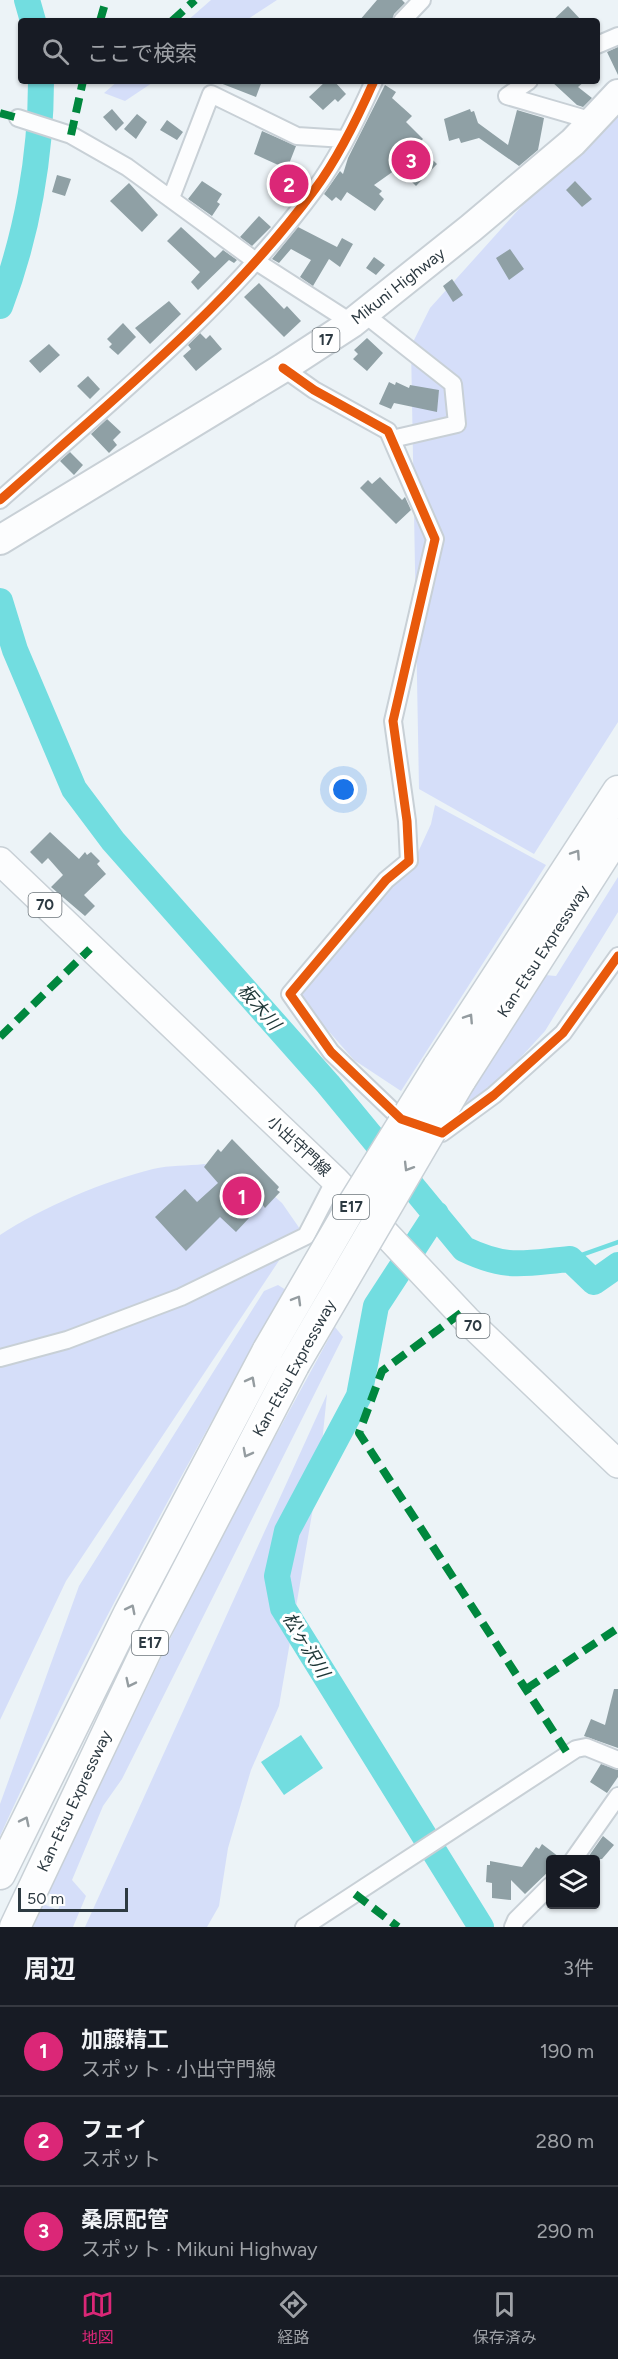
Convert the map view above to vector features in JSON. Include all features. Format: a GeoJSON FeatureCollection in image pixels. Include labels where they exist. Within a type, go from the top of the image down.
{"type":"FeatureCollection","features":[{"type":"Feature","properties":{"kind":"highway","name":"Mikuni Highway"},"geometry":{"type":"LineString","coordinates":[[0,540],[283,368],[357,318],[471,228],[573,142],[618,94]]}},
{"type":"Feature","properties":{"kind":"highway","name":"Kan-Etsu Expressway"},"geometry":{"type":"LineString","coordinates":[[15,1927],[155,1632],[294,1365],[449,1074],[618,790]]}},
{"type":"Feature","properties":{"kind":"highway","name":"Kan-Etsu Expressway"},"geometry":{"type":"LineString","coordinates":[[0,1874],[124,1623],[268,1350],[350,1209],[449,1074],[618,834]]}},
{"type":"Feature","properties":{"kind":"main road","name":"小出守門線"},"geometry":{"type":"LineString","coordinates":[[0,861],[335,1180],[467,1320],[618,1464]]}},
{"type":"Feature","properties":{"kind":"street"},"geometry":{"type":"LineString","coordinates":[[405,18],[422,0]]}},
{"type":"Feature","properties":{"kind":"street"},"geometry":{"type":"LineString","coordinates":[[600,44],[618,36]]}},
{"type":"Feature","properties":{"kind":"street"},"geometry":{"type":"LineString","coordinates":[[0,500],[129,386],[257,262],[315,189],[345,139],[372,84]]}},
{"type":"Feature","properties":{"kind":"street"},"geometry":{"type":"LineString","coordinates":[[525,84],[507,96],[593,121]]}},
{"type":"Feature","properties":{"kind":"street"},"geometry":{"type":"LineString","coordinates":[[171,198],[212,94],[297,136],[345,139]]}},
{"type":"Feature","properties":{"kind":"street"},"geometry":{"type":"LineString","coordinates":[[18,118],[61,132],[127,167],[257,262],[357,318],[453,384],[457,424],[392,439]]}},
{"type":"Feature","properties":{"kind":"street"},"geometry":{"type":"LineString","coordinates":[[283,368],[314,390],[388,431],[435,539],[393,721],[407,821],[409,861],[386,880],[290,994],[331,1052],[401,1119],[442,1133],[494,1095],[563,1033],[618,956]]}},
{"type":"Feature","properties":{"kind":"street"},"geometry":{"type":"LineString","coordinates":[[0,1358],[67,1340],[180,1297],[306,1236],[335,1180]]}},
{"type":"Feature","properties":{"kind":"street"},"geometry":{"type":"LineString","coordinates":[[304,1927],[576,1749],[586,1747],[618,1760]]}},
{"type":"Feature","properties":{"kind":"street"},"geometry":{"type":"LineString","coordinates":[[577,1855],[618,1796]]}},
{"type":"Feature","properties":{"kind":"street"},"geometry":{"type":"LineString","coordinates":[[513,1927],[516,1920],[546,1890]]}},
{"type":"Feature","properties":{"kind":"shaded area"},"geometry":{"type":"Polygon","coordinates":[[[211,0],[277,0],[250,18],[190,18],[211,0]]]}},
{"type":"Feature","properties":{"kind":"shaded area"},"geometry":{"type":"Polygon","coordinates":[[[114,84],[150,84],[125,101],[104,93],[114,84]]]}},
{"type":"Feature","properties":{"kind":"shaded area"},"geometry":{"type":"Polygon","coordinates":[[[618,99],[618,722],[534,854],[419,789],[411,346],[430,308],[618,99]]]}},
{"type":"Feature","properties":{"kind":"shaded area"},"geometry":{"type":"Polygon","coordinates":[[[435,805],[546,865],[401,1091],[354,1060],[296,994],[414,861],[431,824],[435,805]]]}},
{"type":"Feature","properties":{"kind":"shaded area"},"geometry":{"type":"Polygon","coordinates":[[[618,877],[618,912],[545,1031],[479,1103],[460,1111],[545,975],[556,976],[618,877]]]}},
{"type":"Feature","properties":{"kind":"shaded area"},"geometry":{"type":"Polygon","coordinates":[[[204,1164],[249,1174],[282,1203],[300,1229],[66,1581],[0,1720],[0,1235],[54,1205],[114,1180],[159,1168],[204,1164]]]}},
{"type":"Feature","properties":{"kind":"shaded area"},"geometry":{"type":"Polygon","coordinates":[[[278,1285],[286,1290],[210,1424],[101,1628],[0,1836],[0,1804],[79,1586],[264,1291],[278,1285]]]}},
{"type":"Feature","properties":{"kind":"shaded area"},"geometry":{"type":"Polygon","coordinates":[[[335,1327],[343,1337],[122,1779],[103,1806],[72,1880],[86,1896],[73,1927],[33,1927],[43,1904],[58,1910],[62,1900],[48,1893],[210,1556],[335,1327]]]}},
{"type":"Feature","properties":{"kind":"shaded area"},"geometry":{"type":"Polygon","coordinates":[[[327,1394],[319,1473],[279,1706],[251,1770],[228,1848],[219,1906],[207,1927],[85,1927],[327,1394]]]}},
{"type":"Feature","properties":{"kind":"water"},"geometry":{"type":"Polygon","coordinates":[[[301,1735],[323,1768],[284,1795],[261,1762],[301,1735]]]}},
{"type":"Feature","properties":{"kind":"building"},"geometry":{"type":"Polygon","coordinates":[[[377,0],[402,0],[405,3],[393,18],[362,18],[377,0]]]}},
{"type":"Feature","properties":{"kind":"building"},"geometry":{"type":"Polygon","coordinates":[[[568,6],[579,18],[555,18],[568,6]]]}},
{"type":"Feature","properties":{"kind":"building"},"geometry":{"type":"Polygon","coordinates":[[[618,47],[618,75],[607,52],[618,47]]]}},
{"type":"Feature","properties":{"kind":"building"},"geometry":{"type":"Polygon","coordinates":[[[223,84],[261,84],[256,97],[223,84]]]}},
{"type":"Feature","properties":{"kind":"building"},"geometry":{"type":"Polygon","coordinates":[[[323,84],[337,84],[346,94],[338,102],[335,99],[323,110],[309,97],[323,84]]]}},
{"type":"Feature","properties":{"kind":"building"},"geometry":{"type":"Polygon","coordinates":[[[554,84],[582,84],[578,87],[592,98],[583,107],[577,105],[554,84]]]}},
{"type":"Feature","properties":{"kind":"building"},"geometry":{"type":"Polygon","coordinates":[[[385,85],[396,92],[392,98],[412,116],[406,122],[423,139],[417,145],[437,164],[416,186],[398,168],[374,185],[382,191],[379,194],[384,199],[375,211],[347,192],[341,201],[336,197],[332,201],[324,194],[340,171],[343,174],[348,158],[385,85]]]}},
{"type":"Feature","properties":{"kind":"building"},"geometry":{"type":"Polygon","coordinates":[[[112,109],[124,123],[116,131],[103,117],[112,109]]]}},
{"type":"Feature","properties":{"kind":"building"},"geometry":{"type":"Polygon","coordinates":[[[470,109],[471,112],[474,111],[478,123],[508,145],[517,110],[544,118],[538,150],[519,166],[479,138],[461,143],[459,138],[449,141],[444,119],[470,109]]]}},
{"type":"Feature","properties":{"kind":"building"},"geometry":{"type":"Polygon","coordinates":[[[137,114],[147,122],[136,139],[124,129],[137,114]]]}},
{"type":"Feature","properties":{"kind":"building"},"geometry":{"type":"Polygon","coordinates":[[[167,120],[183,132],[177,140],[160,130],[167,120]]]}},
{"type":"Feature","properties":{"kind":"building"},"geometry":{"type":"Polygon","coordinates":[[[262,131],[296,146],[287,169],[254,154],[262,131]]]}},
{"type":"Feature","properties":{"kind":"building"},"geometry":{"type":"Polygon","coordinates":[[[57,175],[71,179],[65,196],[52,192],[57,175]]]}},
{"type":"Feature","properties":{"kind":"building"},"geometry":{"type":"Polygon","coordinates":[[[288,178],[297,185],[290,195],[280,188],[288,178]]]}},
{"type":"Feature","properties":{"kind":"building"},"geometry":{"type":"Polygon","coordinates":[[[202,181],[222,194],[217,202],[220,204],[212,216],[188,199],[202,181]]]}},
{"type":"Feature","properties":{"kind":"building"},"geometry":{"type":"Polygon","coordinates":[[[575,181],[592,199],[582,207],[566,190],[575,181]]]}},
{"type":"Feature","properties":{"kind":"building"},"geometry":{"type":"Polygon","coordinates":[[[129,183],[158,215],[142,232],[110,201],[129,183]]]}},
{"type":"Feature","properties":{"kind":"building"},"geometry":{"type":"Polygon","coordinates":[[[259,216],[271,227],[252,246],[240,237],[259,216]]]}},
{"type":"Feature","properties":{"kind":"building"},"geometry":{"type":"Polygon","coordinates":[[[181,227],[215,258],[223,250],[237,260],[234,263],[229,260],[198,290],[191,282],[200,272],[167,241],[181,227]]]}},
{"type":"Feature","properties":{"kind":"building"},"geometry":{"type":"Polygon","coordinates":[[[298,227],[337,247],[342,238],[353,244],[340,267],[329,259],[313,286],[300,277],[311,260],[291,249],[279,263],[272,259],[298,227]]]}},
{"type":"Feature","properties":{"kind":"building"},"geometry":{"type":"Polygon","coordinates":[[[510,249],[524,269],[509,280],[496,258],[510,249]]]}},
{"type":"Feature","properties":{"kind":"building"},"geometry":{"type":"Polygon","coordinates":[[[374,257],[385,265],[376,275],[366,268],[374,257]]]}},
{"type":"Feature","properties":{"kind":"building"},"geometry":{"type":"Polygon","coordinates":[[[452,279],[463,295],[453,302],[443,286],[452,279]]]}},
{"type":"Feature","properties":{"kind":"building"},"geometry":{"type":"Polygon","coordinates":[[[259,283],[284,309],[287,306],[301,321],[284,337],[244,297],[259,283]]]}},
{"type":"Feature","properties":{"kind":"building"},"geometry":{"type":"Polygon","coordinates":[[[169,301],[181,314],[150,344],[135,328],[169,301]]]}},
{"type":"Feature","properties":{"kind":"building"},"geometry":{"type":"Polygon","coordinates":[[[123,323],[136,337],[118,355],[109,347],[112,344],[107,339],[123,323]]]}},
{"type":"Feature","properties":{"kind":"building"},"geometry":{"type":"Polygon","coordinates":[[[200,333],[206,339],[210,335],[222,349],[196,371],[183,356],[191,349],[188,345],[200,333]]]}},
{"type":"Feature","properties":{"kind":"building"},"geometry":{"type":"Polygon","coordinates":[[[367,338],[383,353],[367,371],[353,359],[358,354],[354,350],[367,338]]]}},
{"type":"Feature","properties":{"kind":"building"},"geometry":{"type":"Polygon","coordinates":[[[49,344],[60,355],[40,373],[29,361],[49,344]]]}},
{"type":"Feature","properties":{"kind":"building"},"geometry":{"type":"Polygon","coordinates":[[[88,376],[100,389],[90,399],[77,386],[88,376]]]}},
{"type":"Feature","properties":{"kind":"building"},"geometry":{"type":"Polygon","coordinates":[[[389,382],[395,385],[396,382],[409,388],[410,385],[439,390],[437,412],[394,403],[391,409],[379,404],[389,382]]]}},
{"type":"Feature","properties":{"kind":"building"},"geometry":{"type":"Polygon","coordinates":[[[107,419],[121,432],[113,440],[117,445],[109,453],[91,434],[107,419]]]}},
{"type":"Feature","properties":{"kind":"building"},"geometry":{"type":"Polygon","coordinates":[[[70,452],[83,465],[74,475],[60,461],[70,452]]]}},
{"type":"Feature","properties":{"kind":"building"},"geometry":{"type":"Polygon","coordinates":[[[380,477],[402,500],[405,497],[411,510],[396,524],[360,488],[368,480],[372,484],[380,477]]]}},
{"type":"Feature","properties":{"kind":"building"},"geometry":{"type":"Polygon","coordinates":[[[50,832],[79,859],[85,852],[87,855],[91,852],[100,861],[97,864],[106,874],[84,895],[95,906],[85,916],[51,887],[63,875],[48,858],[42,864],[30,852],[50,832]]]}},
{"type":"Feature","properties":{"kind":"building"},"geometry":{"type":"Polygon","coordinates":[[[232,1139],[279,1187],[277,1190],[280,1192],[265,1208],[262,1204],[236,1232],[220,1217],[186,1251],[155,1217],[185,1189],[197,1202],[218,1183],[204,1167],[218,1149],[221,1152],[232,1139]]]}},
{"type":"Feature","properties":{"kind":"building"},"geometry":{"type":"Polygon","coordinates":[[[614,1689],[618,1689],[618,1748],[584,1736],[591,1719],[605,1725],[614,1689]]]}},
{"type":"Feature","properties":{"kind":"building"},"geometry":{"type":"Polygon","coordinates":[[[601,1764],[618,1770],[618,1777],[607,1793],[590,1782],[601,1764]]]}},
{"type":"Feature","properties":{"kind":"building"},"geometry":{"type":"Polygon","coordinates":[[[603,1836],[614,1845],[602,1859],[600,1859],[600,1855],[590,1855],[603,1836]]]}},
{"type":"Feature","properties":{"kind":"building"},"geometry":{"type":"Polygon","coordinates":[[[542,1844],[556,1855],[546,1855],[546,1874],[525,1894],[511,1880],[511,1900],[492,1898],[492,1883],[486,1882],[487,1865],[490,1865],[490,1861],[522,1867],[536,1847],[539,1849],[542,1844]]]}},
{"type":"Feature","properties":{"kind":"waterway"},"geometry":{"type":"LineString","coordinates":[[27,0],[32,18]]}},
{"type":"Feature","properties":{"kind":"waterway"},"geometry":{"type":"LineString","coordinates":[[0,306],[18,252],[31,195],[38,138],[41,84]]}},
{"type":"Feature","properties":{"kind":"waterway","name":"板木川"},"geometry":{"type":"LineString","coordinates":[[0,601],[15,650],[74,789],[113,841],[328,1084],[464,1249],[479,1256],[505,1262],[528,1263],[570,1259],[594,1282],[618,1265]]}},
{"type":"Feature","properties":{"kind":"waterway","name":"松ヶ沢川"},"geometry":{"type":"LineString","coordinates":[[436,1214],[376,1306],[359,1396],[287,1531],[277,1576],[283,1608],[481,1927]]}},
{"type":"Feature","properties":{"kind":"waterway"},"geometry":{"type":"LineString","coordinates":[[570,1259],[618,1242]]}},
{"type":"Feature","properties":{"kind":"marked path"},"geometry":{"type":"LineString","coordinates":[[101,18],[106,0]]}},
{"type":"Feature","properties":{"kind":"marked path"},"geometry":{"type":"LineString","coordinates":[[175,18],[195,0]]}},
{"type":"Feature","properties":{"kind":"marked path"},"geometry":{"type":"LineString","coordinates":[[71,135],[82,84]]}},
{"type":"Feature","properties":{"kind":"marked path"},"geometry":{"type":"LineString","coordinates":[[0,113],[18,118]]}},
{"type":"Feature","properties":{"kind":"marked path"},"geometry":{"type":"LineString","coordinates":[[0,1037],[90,949]]}},
{"type":"Feature","properties":{"kind":"marked path"},"geometry":{"type":"LineString","coordinates":[[461,1313],[382,1371],[359,1433],[568,1754]]}},
{"type":"Feature","properties":{"kind":"marked path"},"geometry":{"type":"LineString","coordinates":[[526,1689],[618,1628]]}},
{"type":"Feature","properties":{"kind":"marked path"},"geometry":{"type":"LineString","coordinates":[[355,1894],[398,1927]]}},
{"type":"Feature","properties":{"kind":"cycle path"},"geometry":{"type":"LineString","coordinates":[[0,500],[166,352],[245,273],[324,177],[348,136],[373,84]]}},
{"type":"Feature","properties":{"kind":"cycle path"},"geometry":{"type":"LineString","coordinates":[[283,368],[314,390],[388,431],[435,539],[393,721],[407,821],[409,861],[386,880],[290,994],[331,1052],[401,1119],[442,1133],[494,1095],[563,1033],[618,956]]}},
{"type":"Feature","properties":{"kind":"place","name":"桑原配管"},"geometry":{"type":"Point","coordinates":[411,160]}},
{"type":"Feature","properties":{"kind":"place","name":"フェイ"},"geometry":{"type":"Point","coordinates":[289,184]}},
{"type":"Feature","properties":{"kind":"place","name":"加藤精工"},"geometry":{"type":"Point","coordinates":[242,1196]}}]}
